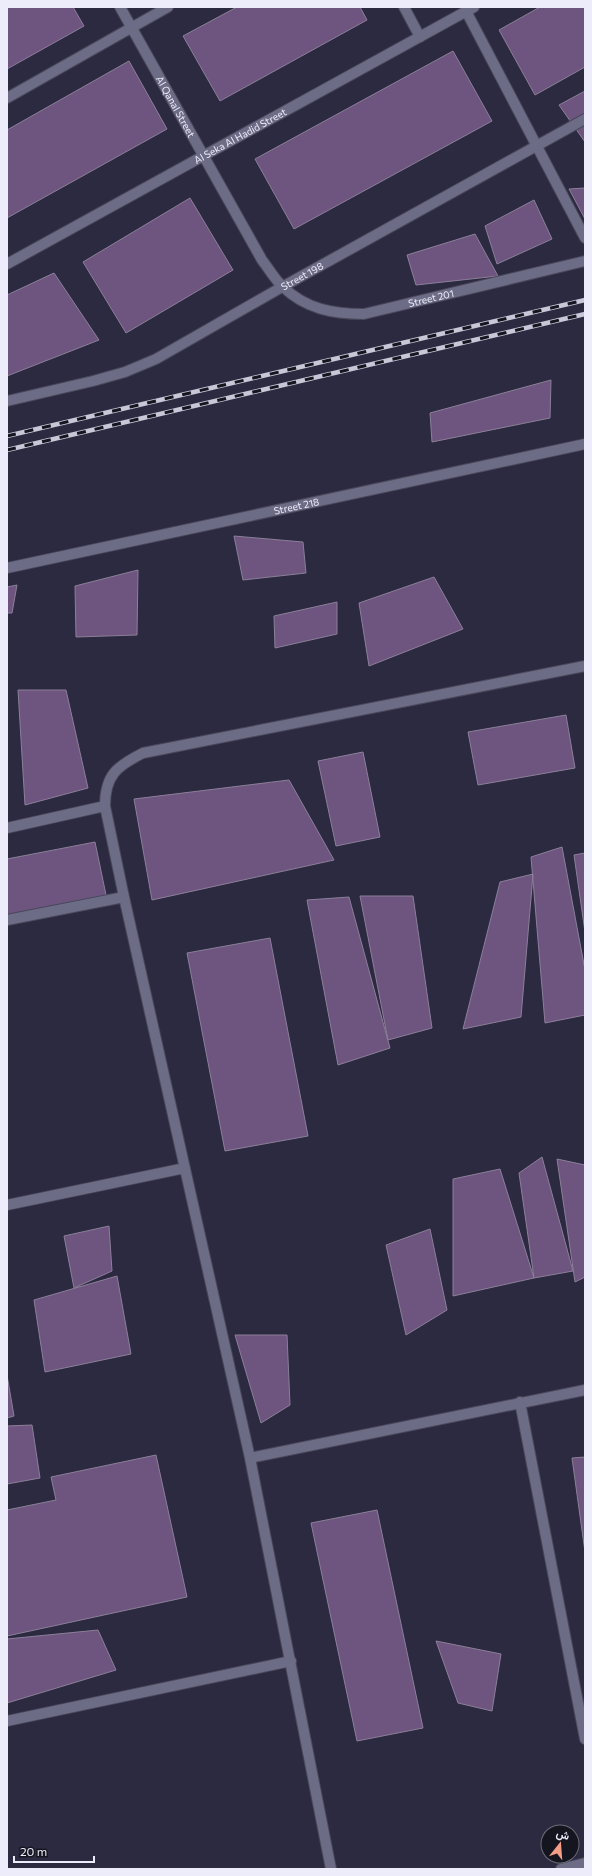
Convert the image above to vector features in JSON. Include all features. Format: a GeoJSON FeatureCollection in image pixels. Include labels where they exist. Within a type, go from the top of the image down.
{"type":"FeatureCollection","features":[{"type":"Feature","properties":{"kind":"street","name":"Al Qanal Street"},"geometry":{"type":"LineString","coordinates":[[120,7],[262,260],[282,287]]}},
{"type":"Feature","properties":{"kind":"street"},"geometry":{"type":"LineString","coordinates":[[7,98],[168,7]]}},
{"type":"Feature","properties":{"kind":"street"},"geometry":{"type":"LineString","coordinates":[[404,7],[420,37]]}},
{"type":"Feature","properties":{"kind":"street"},"geometry":{"type":"LineString","coordinates":[[470,9],[536,146],[585,238]]}},
{"type":"Feature","properties":{"kind":"street","name":"Al Seka Al Hadid Street"},"geometry":{"type":"LineString","coordinates":[[7,264],[470,9]]}},
{"type":"Feature","properties":{"kind":"street","name":"Street 198"},"geometry":{"type":"LineString","coordinates":[[7,401],[93,382],[125,372],[156,359],[282,287],[585,119]]}},
{"type":"Feature","properties":{"kind":"street","name":"Street 201"},"geometry":{"type":"LineString","coordinates":[[282,287],[300,300],[320,309],[342,314],[364,314],[585,261]]}},
{"type":"Feature","properties":{"kind":"street","name":"Street 218"},"geometry":{"type":"LineString","coordinates":[[7,568],[585,444]]}},
{"type":"Feature","properties":{"kind":"street"},"geometry":{"type":"LineString","coordinates":[[331,1869],[250,1458],[124,897],[105,806],[105,790],[112,774],[126,762],[143,753],[585,666]]}},
{"type":"Feature","properties":{"kind":"street"},"geometry":{"type":"LineString","coordinates":[[7,828],[105,806]]}},
{"type":"Feature","properties":{"kind":"street"},"geometry":{"type":"LineString","coordinates":[[7,920],[124,897]]}},
{"type":"Feature","properties":{"kind":"street"},"geometry":{"type":"LineString","coordinates":[[7,1205],[185,1168]]}},
{"type":"Feature","properties":{"kind":"street"},"geometry":{"type":"LineString","coordinates":[[250,1458],[585,1390]]}},
{"type":"Feature","properties":{"kind":"street"},"geometry":{"type":"LineString","coordinates":[[520,1402],[585,1739]]}},
{"type":"Feature","properties":{"kind":"street"},"geometry":{"type":"LineString","coordinates":[[7,1721],[291,1661]]}},
{"type":"Feature","properties":{"kind":"street"},"geometry":{"type":"LineString","coordinates":[[562,1869],[585,1864]]}},
{"type":"Feature","properties":{"kind":"building"},"geometry":{"type":"Polygon","coordinates":[[[7,7],[73,7],[84,26],[7,69],[7,7]]]}},
{"type":"Feature","properties":{"kind":"building"},"geometry":{"type":"Polygon","coordinates":[[[237,7],[360,7],[367,20],[220,101],[183,36],[237,7]]]}},
{"type":"Feature","properties":{"kind":"building"},"geometry":{"type":"Polygon","coordinates":[[[540,7],[585,7],[585,67],[535,95],[499,30],[540,7]]]}},
{"type":"Feature","properties":{"kind":"building"},"geometry":{"type":"Polygon","coordinates":[[[453,51],[492,121],[294,229],[255,159],[453,51]]]}},
{"type":"Feature","properties":{"kind":"building"},"geometry":{"type":"Polygon","coordinates":[[[129,61],[167,129],[7,218],[7,130],[129,61]]]}},
{"type":"Feature","properties":{"kind":"building"},"geometry":{"type":"Polygon","coordinates":[[[585,91],[585,142],[559,105],[585,91]]]}},
{"type":"Feature","properties":{"kind":"building"},"geometry":{"type":"Polygon","coordinates":[[[585,188],[585,219],[569,189],[585,188]]]}},
{"type":"Feature","properties":{"kind":"building"},"geometry":{"type":"Polygon","coordinates":[[[190,198],[233,270],[126,333],[83,262],[190,198]]]}},
{"type":"Feature","properties":{"kind":"building"},"geometry":{"type":"Polygon","coordinates":[[[534,200],[552,239],[497,264],[485,226],[534,200]]]}},
{"type":"Feature","properties":{"kind":"building"},"geometry":{"type":"Polygon","coordinates":[[[475,234],[498,276],[416,285],[407,255],[475,234]]]}},
{"type":"Feature","properties":{"kind":"building"},"geometry":{"type":"Polygon","coordinates":[[[54,273],[99,340],[7,376],[7,295],[54,273]]]}},
{"type":"Feature","properties":{"kind":"building"},"geometry":{"type":"Polygon","coordinates":[[[551,380],[550,418],[432,442],[430,413],[551,380]]]}},
{"type":"Feature","properties":{"kind":"building"},"geometry":{"type":"Polygon","coordinates":[[[234,536],[303,542],[306,573],[243,580],[234,536]]]}},
{"type":"Feature","properties":{"kind":"building"},"geometry":{"type":"Polygon","coordinates":[[[138,570],[137,635],[76,637],[75,586],[138,570]]]}},
{"type":"Feature","properties":{"kind":"building"},"geometry":{"type":"Polygon","coordinates":[[[434,577],[463,629],[369,666],[359,603],[434,577]]]}},
{"type":"Feature","properties":{"kind":"building"},"geometry":{"type":"Polygon","coordinates":[[[17,585],[12,613],[7,613],[7,587],[17,585]]]}},
{"type":"Feature","properties":{"kind":"building"},"geometry":{"type":"Polygon","coordinates":[[[337,602],[337,634],[275,648],[274,616],[337,602]]]}},
{"type":"Feature","properties":{"kind":"building"},"geometry":{"type":"Polygon","coordinates":[[[18,690],[66,690],[88,788],[25,805],[18,690]]]}},
{"type":"Feature","properties":{"kind":"building"},"geometry":{"type":"Polygon","coordinates":[[[566,715],[575,768],[478,785],[468,732],[566,715]]]}},
{"type":"Feature","properties":{"kind":"building"},"geometry":{"type":"Polygon","coordinates":[[[363,752],[380,837],[336,846],[318,761],[363,752]]]}},
{"type":"Feature","properties":{"kind":"building"},"geometry":{"type":"Polygon","coordinates":[[[289,780],[334,860],[152,900],[134,799],[289,780]]]}},
{"type":"Feature","properties":{"kind":"building"},"geometry":{"type":"Polygon","coordinates":[[[95,842],[106,895],[7,915],[7,859],[95,842]]]}},
{"type":"Feature","properties":{"kind":"building"},"geometry":{"type":"Polygon","coordinates":[[[562,847],[585,970],[585,1015],[545,1023],[531,857],[562,847]]]}},
{"type":"Feature","properties":{"kind":"building"},"geometry":{"type":"Polygon","coordinates":[[[585,853],[585,932],[574,855],[585,853]]]}},
{"type":"Feature","properties":{"kind":"building"},"geometry":{"type":"Polygon","coordinates":[[[533,874],[521,1017],[463,1029],[500,882],[533,874]]]}},
{"type":"Feature","properties":{"kind":"building"},"geometry":{"type":"Polygon","coordinates":[[[360,896],[413,896],[432,1028],[388,1040],[360,896]]]}},
{"type":"Feature","properties":{"kind":"building"},"geometry":{"type":"Polygon","coordinates":[[[349,897],[390,1048],[338,1065],[307,900],[349,897]]]}},
{"type":"Feature","properties":{"kind":"building"},"geometry":{"type":"Polygon","coordinates":[[[270,938],[308,1136],[225,1151],[187,953],[270,938]]]}},
{"type":"Feature","properties":{"kind":"building"},"geometry":{"type":"Polygon","coordinates":[[[542,1157],[573,1271],[534,1278],[519,1173],[542,1157]]]}},
{"type":"Feature","properties":{"kind":"building"},"geometry":{"type":"Polygon","coordinates":[[[557,1159],[585,1165],[585,1277],[575,1282],[557,1159]]]}},
{"type":"Feature","properties":{"kind":"building"},"geometry":{"type":"Polygon","coordinates":[[[500,1169],[534,1278],[453,1296],[453,1179],[500,1169]]]}},
{"type":"Feature","properties":{"kind":"building"},"geometry":{"type":"Polygon","coordinates":[[[109,1226],[112,1271],[74,1288],[64,1236],[109,1226]]]}},
{"type":"Feature","properties":{"kind":"building"},"geometry":{"type":"Polygon","coordinates":[[[430,1229],[447,1310],[406,1335],[386,1245],[430,1229]]]}},
{"type":"Feature","properties":{"kind":"building"},"geometry":{"type":"Polygon","coordinates":[[[117,1276],[131,1354],[45,1372],[34,1300],[117,1276]]]}},
{"type":"Feature","properties":{"kind":"building"},"geometry":{"type":"Polygon","coordinates":[[[235,1335],[287,1335],[290,1405],[261,1423],[235,1335]]]}},
{"type":"Feature","properties":{"kind":"building"},"geometry":{"type":"Polygon","coordinates":[[[7,1375],[14,1416],[7,1418],[7,1375]]]}},
{"type":"Feature","properties":{"kind":"building"},"geometry":{"type":"Polygon","coordinates":[[[32,1425],[40,1478],[7,1484],[7,1426],[32,1425]]]}},
{"type":"Feature","properties":{"kind":"building"},"geometry":{"type":"Polygon","coordinates":[[[156,1455],[187,1597],[7,1636],[7,1510],[56,1500],[51,1477],[156,1455]]]}},
{"type":"Feature","properties":{"kind":"building"},"geometry":{"type":"Polygon","coordinates":[[[585,1457],[585,1552],[572,1458],[585,1457]]]}},
{"type":"Feature","properties":{"kind":"building"},"geometry":{"type":"Polygon","coordinates":[[[377,1510],[423,1728],[357,1741],[311,1523],[377,1510]]]}},
{"type":"Feature","properties":{"kind":"building"},"geometry":{"type":"Polygon","coordinates":[[[98,1630],[116,1670],[7,1703],[7,1639],[98,1630]]]}},
{"type":"Feature","properties":{"kind":"building"},"geometry":{"type":"Polygon","coordinates":[[[436,1641],[501,1654],[492,1711],[458,1703],[436,1641]]]}},
{"type":"Feature","properties":{"kind":"railway"},"geometry":{"type":"LineString","coordinates":[[7,436],[585,300]]}},
{"type":"Feature","properties":{"kind":"railway"},"geometry":{"type":"LineString","coordinates":[[7,450],[585,314]]}}]}
